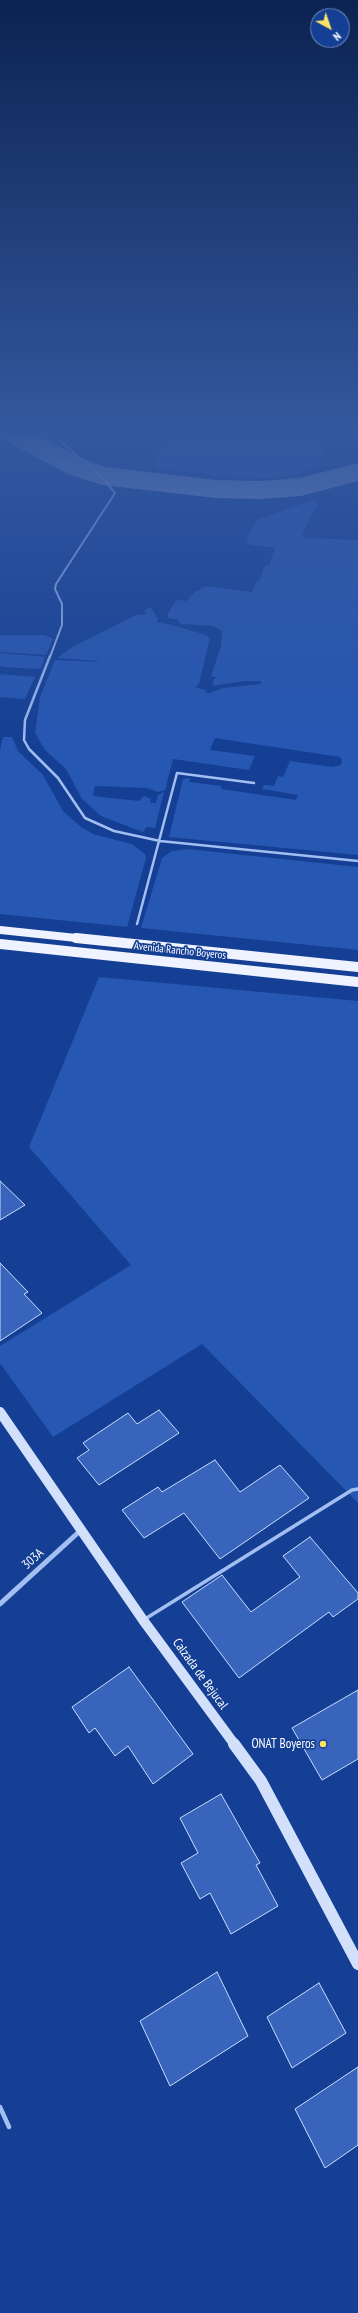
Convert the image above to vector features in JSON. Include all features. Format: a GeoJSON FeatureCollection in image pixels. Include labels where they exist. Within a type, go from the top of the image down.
{"type":"FeatureCollection","features":[{"type":"Feature","properties":{"kind":"main road","name":"Avenida Rancho Boyeros"},"geometry":{"type":"LineString","coordinates":[[0,930],[358,967]]}},
{"type":"Feature","properties":{"kind":"main road","name":"Avenida Rancho Boyeros"},"geometry":{"type":"LineString","coordinates":[[0,944],[358,982]]}},
{"type":"Feature","properties":{"kind":"main road","name":"Calzada de Bejucal"},"geometry":{"type":"LineString","coordinates":[[0,1412],[143,1620],[261,1781],[358,1964]]}},
{"type":"Feature","properties":{"kind":"street","name":"303A"},"geometry":{"type":"LineString","coordinates":[[0,1604],[81,1530]]}},
{"type":"Feature","properties":{"kind":"lane"},"geometry":{"type":"LineString","coordinates":[[84,541],[56,584],[56,589],[62,604],[62,625],[28,711],[24,730],[24,740],[28,749],[58,778],[85,818],[120,832],[160,841],[358,861]]}},
{"type":"Feature","properties":{"kind":"lane"},"geometry":{"type":"LineString","coordinates":[[137,924],[177,773],[254,783]]}},
{"type":"Feature","properties":{"kind":"lane"},"geometry":{"type":"LineString","coordinates":[[143,1620],[352,1490],[358,1489]]}},
{"type":"Feature","properties":{"kind":"lane"},"geometry":{"type":"LineString","coordinates":[[0,2107],[10,2127]]}},
{"type":"Feature","properties":{"kind":"shaded area"},"geometry":{"type":"Polygon","coordinates":[[[358,541],[358,855],[169,837],[183,779],[190,778],[189,782],[222,786],[221,789],[296,800],[298,795],[262,789],[264,785],[274,786],[278,776],[283,777],[290,761],[332,767],[341,765],[342,760],[340,757],[215,738],[210,750],[255,756],[249,770],[173,759],[165,790],[158,792],[147,788],[95,786],[93,796],[139,801],[144,796],[151,799],[150,803],[156,803],[158,795],[164,792],[155,828],[147,827],[143,832],[101,816],[82,799],[66,769],[45,750],[35,733],[40,697],[55,660],[98,662],[57,658],[74,646],[136,615],[147,614],[144,610],[151,607],[158,620],[156,622],[206,635],[210,638],[199,684],[195,687],[205,690],[207,694],[223,688],[261,684],[261,681],[245,681],[212,686],[214,679],[218,678],[211,676],[221,646],[222,631],[213,626],[181,624],[178,620],[168,618],[168,614],[176,600],[187,601],[194,593],[206,586],[252,592],[256,582],[259,581],[265,566],[269,566],[275,548],[253,545],[246,542],[358,541]]]}},
{"type":"Feature","properties":{"kind":"shaded area"},"geometry":{"type":"Polygon","coordinates":[[[0,635],[45,635],[53,639],[46,655],[0,652],[0,635]]]}},
{"type":"Feature","properties":{"kind":"shaded area"},"geometry":{"type":"Polygon","coordinates":[[[0,653],[45,657],[41,668],[38,669],[4,667],[0,666],[0,653]]]}},
{"type":"Feature","properties":{"kind":"shaded area"},"geometry":{"type":"Polygon","coordinates":[[[0,674],[35,677],[25,699],[0,697],[0,674]]]}},
{"type":"Feature","properties":{"kind":"shaded area"},"geometry":{"type":"Polygon","coordinates":[[[3,737],[12,737],[18,751],[43,775],[63,811],[81,827],[93,834],[132,844],[145,854],[146,858],[127,927],[0,914],[0,750],[3,737]]]}},
{"type":"Feature","properties":{"kind":"shaded area"},"geometry":{"type":"Polygon","coordinates":[[[187,849],[358,867],[358,950],[141,928],[162,858],[172,851],[187,849]]]}},
{"type":"Feature","properties":{"kind":"shaded area"},"geometry":{"type":"Polygon","coordinates":[[[99,977],[358,1001],[358,1503],[202,1344],[53,1437],[0,1363],[0,1346],[131,1265],[29,1147],[99,977]]]}},
{"type":"Feature","properties":{"kind":"building"},"geometry":{"type":"Polygon","coordinates":[[[0,1181],[25,1205],[0,1220],[0,1181]]]}},
{"type":"Feature","properties":{"kind":"building"},"geometry":{"type":"Polygon","coordinates":[[[0,1263],[28,1292],[24,1294],[42,1313],[0,1341],[0,1263]]]}},
{"type":"Feature","properties":{"kind":"building"},"geometry":{"type":"Polygon","coordinates":[[[159,1410],[179,1433],[99,1485],[77,1458],[89,1450],[83,1443],[128,1413],[137,1424],[159,1410]]]}},
{"type":"Feature","properties":{"kind":"building"},"geometry":{"type":"Polygon","coordinates":[[[215,1460],[240,1492],[280,1465],[309,1498],[220,1559],[184,1513],[144,1538],[122,1510],[158,1487],[162,1492],[215,1460]]]}},
{"type":"Feature","properties":{"kind":"building"},"geometry":{"type":"Polygon","coordinates":[[[310,1537],[358,1593],[358,1599],[333,1617],[329,1612],[239,1678],[182,1602],[222,1575],[251,1612],[300,1577],[283,1556],[310,1537]]]}},
{"type":"Feature","properties":{"kind":"building"},"geometry":{"type":"Polygon","coordinates":[[[129,1667],[193,1754],[153,1784],[128,1746],[115,1756],[95,1728],[89,1733],[72,1707],[129,1667]]]}},
{"type":"Feature","properties":{"kind":"building"},"geometry":{"type":"Polygon","coordinates":[[[358,1690],[358,1759],[322,1780],[292,1728],[358,1690]]]}},
{"type":"Feature","properties":{"kind":"building"},"geometry":{"type":"Polygon","coordinates":[[[221,1794],[260,1863],[256,1865],[278,1906],[231,1934],[210,1893],[200,1899],[181,1863],[198,1853],[180,1818],[221,1794]]]}},
{"type":"Feature","properties":{"kind":"building"},"geometry":{"type":"Polygon","coordinates":[[[217,1972],[248,2036],[170,2086],[140,2021],[217,1972]]]}},
{"type":"Feature","properties":{"kind":"building"},"geometry":{"type":"Polygon","coordinates":[[[319,1983],[346,2033],[292,2068],[267,2017],[319,1983]]]}},
{"type":"Feature","properties":{"kind":"building"},"geometry":{"type":"Polygon","coordinates":[[[358,2067],[358,2145],[325,2168],[295,2109],[358,2067]]]}},
{"type":"Feature","properties":{"kind":"place","name":"ONAT Boyeros"},"geometry":{"type":"Point","coordinates":[323,1744]}}]}
